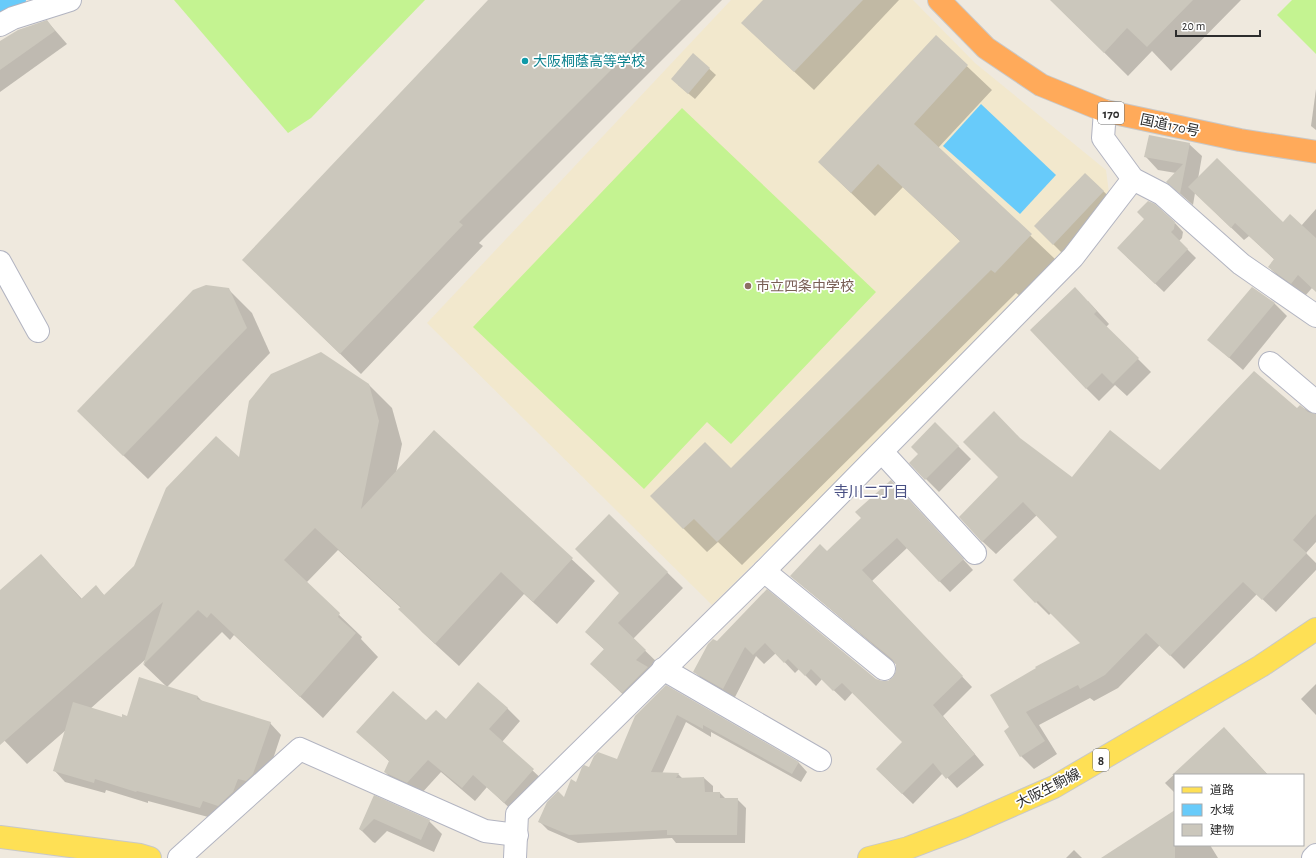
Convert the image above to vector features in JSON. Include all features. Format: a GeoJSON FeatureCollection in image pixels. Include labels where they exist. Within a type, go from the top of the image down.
{"type":"FeatureCollection","features":[{"type":"Feature","properties":{"kind":"highway","name":"国道170号"},"geometry":{"type":"LineString","coordinates":[[939,0],[986,48],[1041,85],[1105,111],[1240,140],[1316,152]]}},
{"type":"Feature","properties":{"kind":"main road","name":"大阪生駒線"},"geometry":{"type":"LineString","coordinates":[[869,858],[910,853],[970,824],[1054,787],[1247,674],[1316,629]]}},
{"type":"Feature","properties":{"kind":"main road"},"geometry":{"type":"LineString","coordinates":[[0,837],[140,855],[150,858]]}},
{"type":"Feature","properties":{"kind":"street"},"geometry":{"type":"LineString","coordinates":[[0,25],[12,18],[70,0]]}},
{"type":"Feature","properties":{"kind":"street"},"geometry":{"type":"LineString","coordinates":[[1105,111],[1103,138],[1133,179],[1162,194],[1241,264],[1316,316]]}},
{"type":"Feature","properties":{"kind":"street"},"geometry":{"type":"LineString","coordinates":[[515,858],[517,814],[764,571],[1074,257],[1133,179]]}},
{"type":"Feature","properties":{"kind":"street"},"geometry":{"type":"LineString","coordinates":[[0,262],[38,331]]}},
{"type":"Feature","properties":{"kind":"street"},"geometry":{"type":"LineString","coordinates":[[1270,363],[1316,402]]}},
{"type":"Feature","properties":{"kind":"street"},"geometry":{"type":"LineString","coordinates":[[882,452],[975,553]]}},
{"type":"Feature","properties":{"kind":"street"},"geometry":{"type":"LineString","coordinates":[[764,571],[884,669]]}},
{"type":"Feature","properties":{"kind":"street"},"geometry":{"type":"LineString","coordinates":[[663,669],[820,760]]}},
{"type":"Feature","properties":{"kind":"street"},"geometry":{"type":"LineString","coordinates":[[179,858],[300,749],[484,831],[517,835]]}},
{"type":"Feature","properties":{"kind":"street"},"geometry":{"type":"LineString","coordinates":[[1313,858],[1316,855]]}},
{"type":"Feature","properties":{"kind":"shaded area","name":"市立四条中学校"},"geometry":{"type":"Polygon","coordinates":[[[731,0],[913,0],[975,63],[1106,170],[1109,193],[1071,249],[712,605],[427,323],[731,0]]]}},
{"type":"Feature","properties":{"kind":"green space"},"geometry":{"type":"Polygon","coordinates":[[[174,0],[425,0],[311,118],[288,133],[174,0]]]}},
{"type":"Feature","properties":{"kind":"green space"},"geometry":{"type":"Polygon","coordinates":[[[1292,0],[1316,0],[1316,54],[1277,15],[1292,0]]]}},
{"type":"Feature","properties":{"kind":"green space"},"geometry":{"type":"Polygon","coordinates":[[[682,108],[876,292],[731,444],[707,422],[644,489],[473,327],[682,108]]]}},
{"type":"Feature","properties":{"kind":"water"},"geometry":{"type":"Polygon","coordinates":[[[981,104],[1056,175],[1020,214],[943,146],[981,104]]]}},
{"type":"Feature","properties":{"kind":"building"},"geometry":{"type":"Polygon","coordinates":[[[488,0],[681,0],[459,222],[463,225],[340,354],[242,260],[488,0]]]}},
{"type":"Feature","properties":{"kind":"building"},"geometry":{"type":"Polygon","coordinates":[[[763,0],[863,0],[794,72],[741,23],[763,0]]]}},
{"type":"Feature","properties":{"kind":"building"},"geometry":{"type":"Polygon","coordinates":[[[1050,0],[1193,0],[1147,47],[1127,28],[1104,53],[1050,0]]]}},
{"type":"Feature","properties":{"kind":"building"},"geometry":{"type":"Polygon","coordinates":[[[47,20],[55,31],[0,70],[0,41],[18,30],[47,20]]]}},
{"type":"Feature","properties":{"kind":"building"},"geometry":{"type":"Polygon","coordinates":[[[936,35],[968,65],[914,124],[1032,234],[995,273],[991,270],[717,542],[694,519],[683,529],[650,496],[705,442],[731,468],[960,241],[878,164],[851,193],[818,162],[936,35]]]}},
{"type":"Feature","properties":{"kind":"building"},"geometry":{"type":"Polygon","coordinates":[[[693,53],[710,68],[688,94],[671,79],[693,53]]]}},
{"type":"Feature","properties":{"kind":"building"},"geometry":{"type":"Polygon","coordinates":[[[1149,135],[1190,143],[1180,194],[1166,182],[1183,164],[1144,157],[1149,135]]]}},
{"type":"Feature","properties":{"kind":"building"},"geometry":{"type":"Polygon","coordinates":[[[1217,158],[1283,222],[1290,214],[1316,238],[1316,292],[1298,275],[1291,284],[1268,267],[1274,259],[1235,223],[1231,228],[1188,187],[1217,158]]]}},
{"type":"Feature","properties":{"kind":"building"},"geometry":{"type":"Polygon","coordinates":[[[1085,173],[1104,191],[1053,245],[1034,226],[1085,173]]]}},
{"type":"Feature","properties":{"kind":"building"},"geometry":{"type":"Polygon","coordinates":[[[1148,201],[1155,204],[1175,222],[1174,229],[1171,232],[1188,249],[1155,284],[1117,248],[1144,219],[1137,212],[1148,201]]]}},
{"type":"Feature","properties":{"kind":"building"},"geometry":{"type":"Polygon","coordinates":[[[206,285],[229,288],[247,328],[123,456],[77,411],[193,290],[206,285]]]}},
{"type":"Feature","properties":{"kind":"building"},"geometry":{"type":"Polygon","coordinates":[[[1075,287],[1097,311],[1094,314],[1139,358],[1113,384],[1102,373],[1086,389],[1030,330],[1075,287]]]}},
{"type":"Feature","properties":{"kind":"building"},"geometry":{"type":"Polygon","coordinates":[[[1252,287],[1275,303],[1229,358],[1207,340],[1252,287]]]}},
{"type":"Feature","properties":{"kind":"building"},"geometry":{"type":"Polygon","coordinates":[[[321,352],[369,384],[379,421],[361,509],[434,430],[573,558],[533,602],[501,572],[435,644],[398,609],[401,607],[315,528],[284,560],[340,613],[338,617],[356,633],[300,697],[211,613],[207,618],[198,610],[143,665],[163,602],[0,745],[0,590],[41,554],[81,599],[96,585],[104,595],[134,566],[166,488],[216,436],[239,457],[249,401],[271,374],[321,352]]]}},
{"type":"Feature","properties":{"kind":"building"},"geometry":{"type":"Polygon","coordinates":[[[1254,371],[1297,408],[1300,405],[1308,412],[1316,414],[1316,514],[1293,540],[1307,553],[1262,600],[1243,582],[1170,656],[1146,633],[1105,675],[1080,689],[1078,685],[1026,712],[1045,741],[1020,757],[1004,731],[1009,727],[990,695],[1036,668],[1035,667],[1080,643],[1038,601],[1035,603],[1013,580],[1057,537],[1023,502],[982,542],[959,517],[998,477],[963,442],[994,411],[1020,438],[1072,477],[1110,430],[1160,470],[1254,371]]]}},
{"type":"Feature","properties":{"kind":"building"},"geometry":{"type":"Polygon","coordinates":[[[935,422],[959,446],[925,480],[909,463],[918,454],[911,447],[935,422]]]}},
{"type":"Feature","properties":{"kind":"building"},"geometry":{"type":"Polygon","coordinates":[[[891,480],[964,559],[939,582],[897,538],[862,570],[963,676],[933,705],[975,754],[946,779],[933,763],[902,794],[876,769],[902,742],[842,683],[833,691],[811,669],[805,676],[788,659],[784,663],[765,643],[753,655],[745,647],[723,689],[693,672],[708,644],[713,639],[717,641],[767,589],[876,679],[888,681],[893,677],[896,671],[896,664],[892,659],[790,576],[820,544],[827,551],[861,518],[855,512],[891,480]]]}},
{"type":"Feature","properties":{"kind":"building"},"geometry":{"type":"Polygon","coordinates":[[[609,514],[668,572],[618,623],[646,650],[636,660],[648,667],[622,693],[590,664],[604,649],[585,632],[619,593],[575,549],[609,514]]]}},
{"type":"Feature","properties":{"kind":"building"},"geometry":{"type":"Polygon","coordinates":[[[139,677],[198,696],[197,699],[271,722],[253,774],[246,781],[238,779],[233,792],[218,806],[203,801],[200,808],[137,791],[136,792],[95,779],[94,783],[53,771],[73,702],[122,717],[122,714],[127,716],[139,677]]]}},
{"type":"Feature","properties":{"kind":"building"},"geometry":{"type":"Polygon","coordinates":[[[478,682],[508,708],[489,729],[534,769],[504,803],[473,775],[462,788],[428,760],[407,783],[384,772],[389,761],[356,732],[393,691],[426,720],[436,710],[446,719],[478,682]]]}},
{"type":"Feature","properties":{"kind":"building"},"geometry":{"type":"Polygon","coordinates":[[[666,685],[799,762],[792,774],[703,725],[703,729],[677,715],[651,772],[679,773],[676,778],[704,777],[705,792],[720,792],[720,798],[738,798],[737,835],[667,835],[667,830],[569,835],[538,822],[547,802],[558,791],[564,797],[571,779],[576,782],[582,767],[584,765],[589,767],[594,756],[598,752],[617,759],[635,716],[666,685]]]}},
{"type":"Feature","properties":{"kind":"building"},"geometry":{"type":"Polygon","coordinates":[[[1224,727],[1267,774],[1174,774],[1172,775],[1224,727]]]}},
{"type":"Feature","properties":{"kind":"building"},"geometry":{"type":"Polygon","coordinates":[[[374,795],[430,820],[421,840],[374,819],[362,831],[359,829],[374,795]]]}},
{"type":"Feature","properties":{"kind":"building"},"geometry":{"type":"Polygon","coordinates":[[[1174,811],[1175,858],[1101,858],[1174,811]]]}},
{"type":"Feature","properties":{"kind":"place","name":"大阪桐蔭高等学校"},"geometry":{"type":"Point","coordinates":[525,61]}},
{"type":"Feature","properties":{"kind":"place","name":"市立四条中学校"},"geometry":{"type":"Point","coordinates":[748,286]}},
{"type":"Feature","properties":{"kind":"district","name":"寺川二丁目"},"geometry":{"type":"Point","coordinates":[871,492]}}]}
